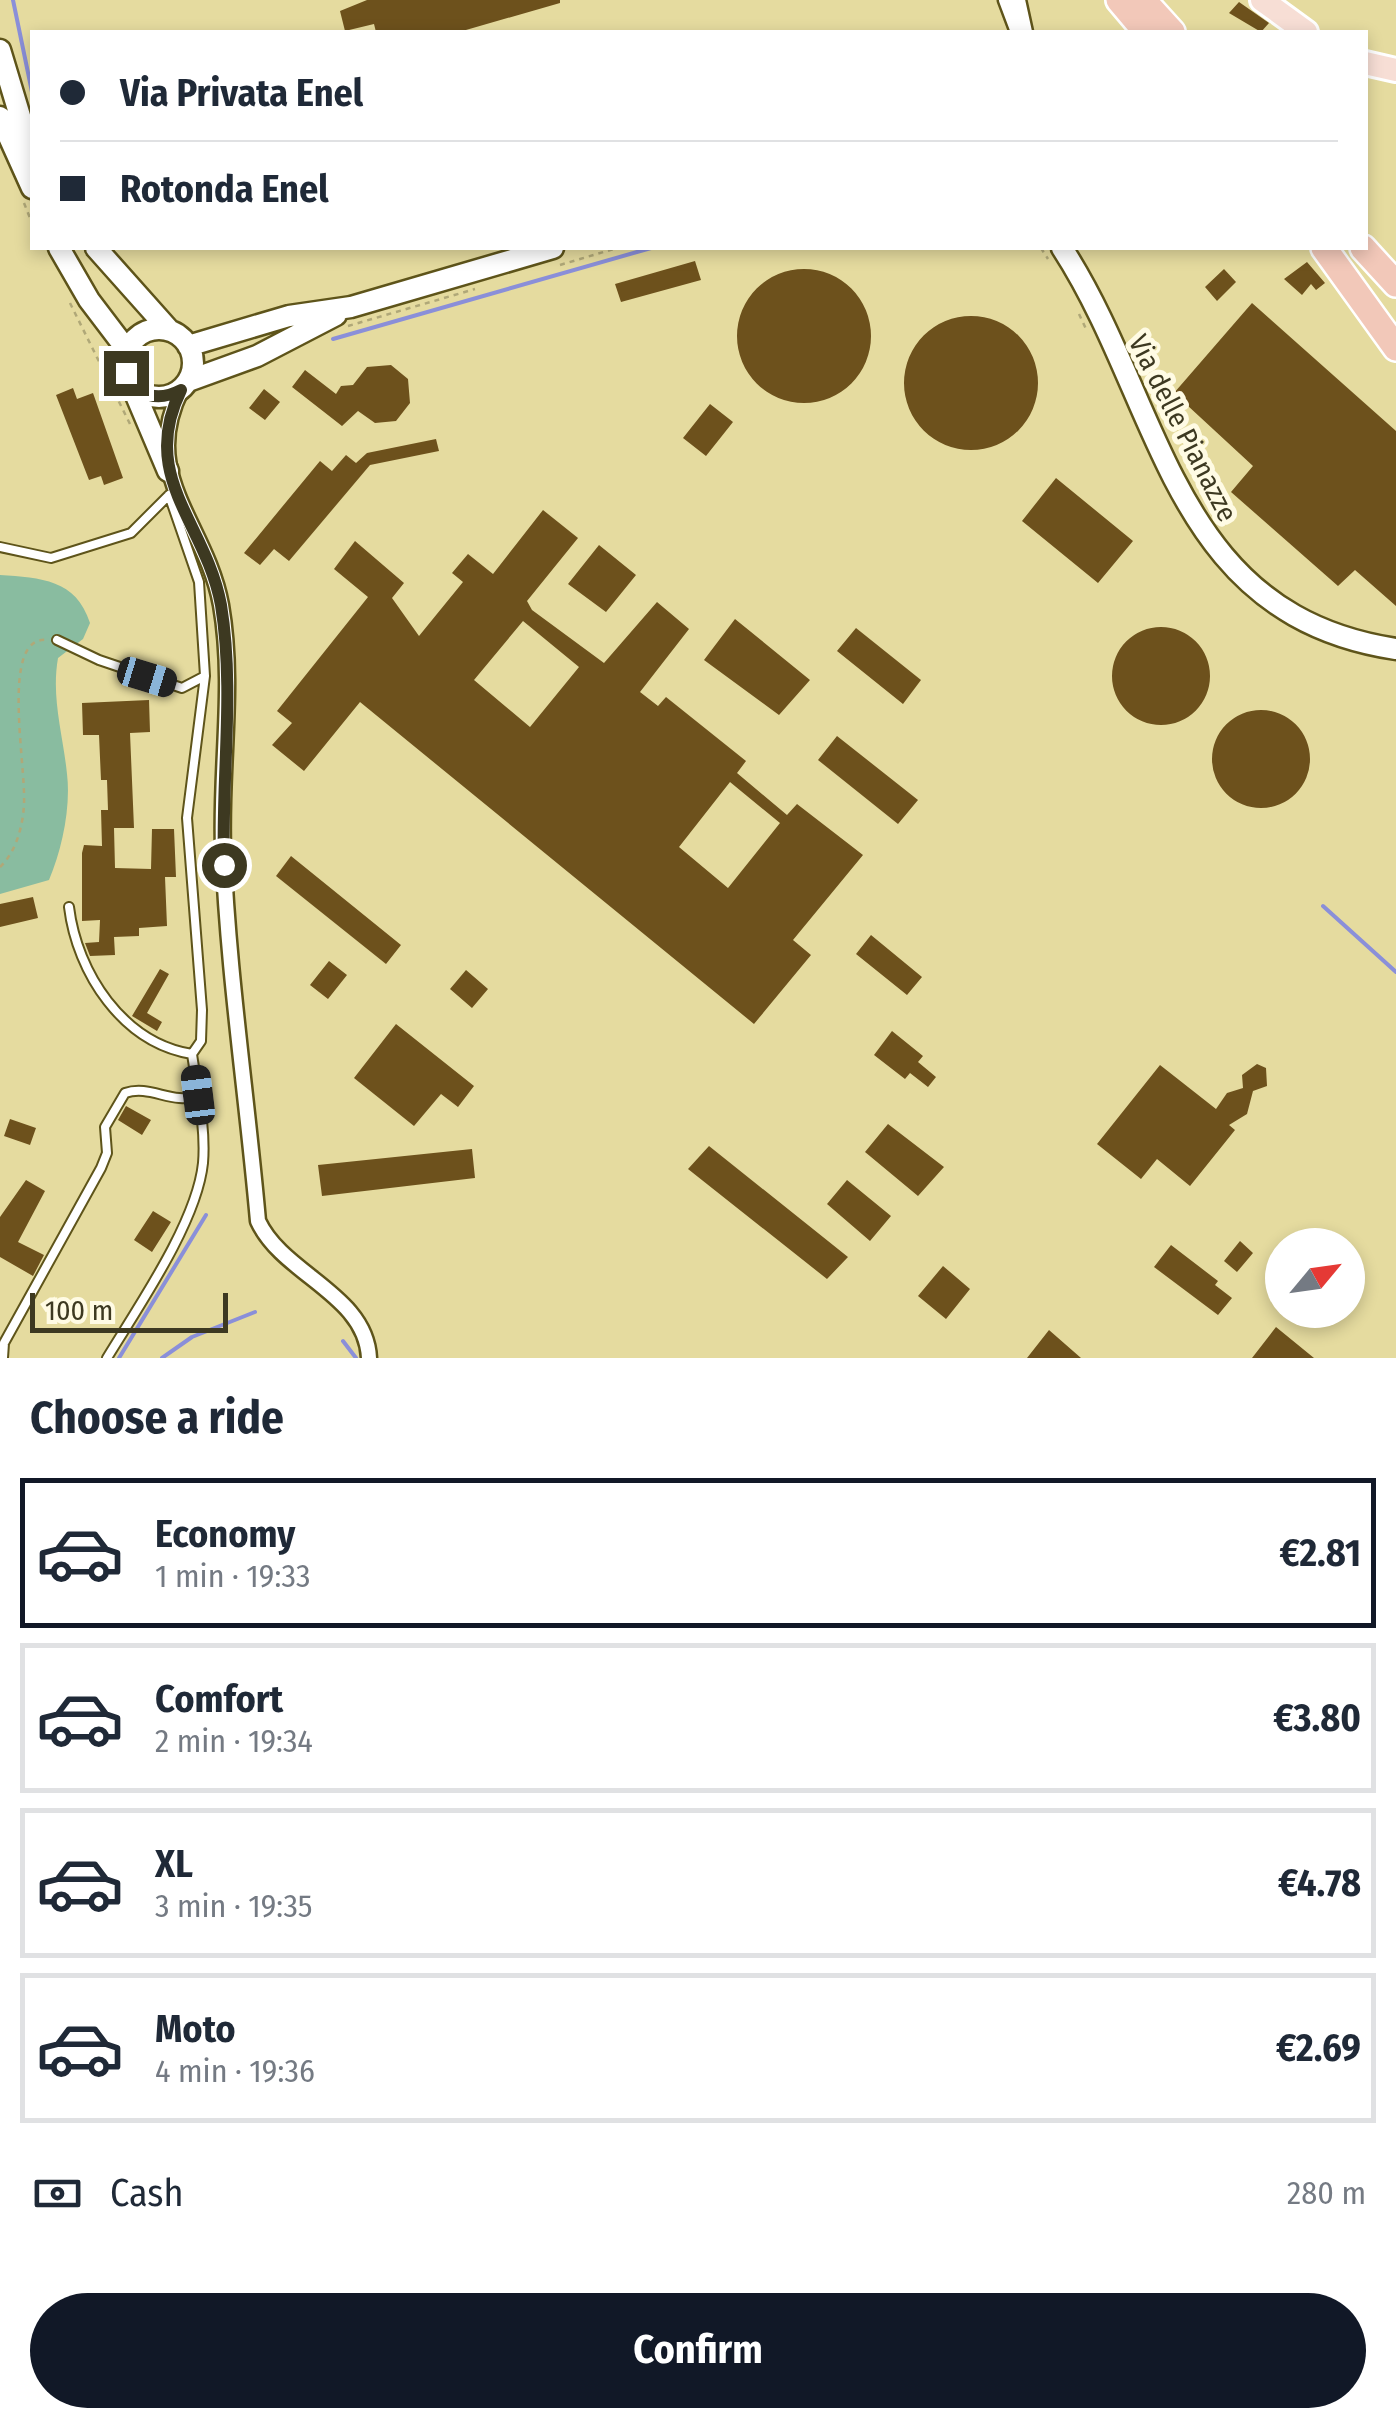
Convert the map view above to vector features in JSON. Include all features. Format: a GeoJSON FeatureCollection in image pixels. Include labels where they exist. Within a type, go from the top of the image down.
{"type":"FeatureCollection","features":[{"type":"Feature","properties":{"kind":"highway"},"geometry":{"type":"LineString","coordinates":[[1119,0],[1144,30]]}},
{"type":"Feature","properties":{"kind":"highway"},"geometry":{"type":"LineString","coordinates":[[1144,0],[1170,30]]}},
{"type":"Feature","properties":{"kind":"highway"},"geometry":{"type":"LineString","coordinates":[[1328,250],[1396,348]]}},
{"type":"Feature","properties":{"kind":"highway"},"geometry":{"type":"LineString","coordinates":[[1329,250],[1396,320]]}},
{"type":"Feature","properties":{"kind":"highway"},"geometry":{"type":"LineString","coordinates":[[1365,250],[1396,284]]}},
{"type":"Feature","properties":{"kind":"main road"},"geometry":{"type":"LineString","coordinates":[[1262,0],[1303,30]]}},
{"type":"Feature","properties":{"kind":"main road"},"geometry":{"type":"LineString","coordinates":[[1368,64],[1396,70]]}},
{"type":"Feature","properties":{"kind":"street"},"geometry":{"type":"LineString","coordinates":[[1006,0],[1021,30]]}},
{"type":"Feature","properties":{"kind":"street"},"geometry":{"type":"LineString","coordinates":[[1018,0],[1022,30]]}},
{"type":"Feature","properties":{"kind":"street"},"geometry":{"type":"LineString","coordinates":[[0,50],[27,159]]}},
{"type":"Feature","properties":{"kind":"street"},"geometry":{"type":"LineString","coordinates":[[0,117],[27,159]]}},
{"type":"Feature","properties":{"kind":"street"},"geometry":{"type":"LineString","coordinates":[[60,250],[89,300],[127,350],[126,373],[220,602],[227,657],[223,834],[226,927],[258,1220],[274,1246],[360,1322],[369,1358]]}},
{"type":"Feature","properties":{"kind":"street"},"geometry":{"type":"LineString","coordinates":[[98,250],[188,346],[193,364],[166,421],[171,485]]}},
{"type":"Feature","properties":{"kind":"street"},"geometry":{"type":"LineString","coordinates":[[188,346],[289,316],[351,307],[546,250]]}},
{"type":"Feature","properties":{"kind":"street","name":"Via delle Pianazze"},"geometry":{"type":"LineString","coordinates":[[1063,250],[1177,488],[1214,549],[1264,597],[1304,622],[1348,639],[1396,649]]}},
{"type":"Feature","properties":{"kind":"street"},"geometry":{"type":"LineString","coordinates":[[132,384],[155,397],[257,356],[351,307]]}},
{"type":"Feature","properties":{"kind":"street"},"geometry":{"type":"LineString","coordinates":[[127,350],[145,332],[170,331]]}},
{"type":"Feature","properties":{"kind":"lane"},"geometry":{"type":"LineString","coordinates":[[0,547],[51,558],[131,534],[171,485]]}},
{"type":"Feature","properties":{"kind":"lane"},"geometry":{"type":"LineString","coordinates":[[106,1358],[154,1281],[197,1190],[203,1150],[192,1054],[201,1041],[202,1010],[187,818],[205,676],[199,582],[171,485]]}},
{"type":"Feature","properties":{"kind":"lane"},"geometry":{"type":"LineString","coordinates":[[57,640],[84,654],[182,688],[205,676]]}},
{"type":"Feature","properties":{"kind":"lane"},"geometry":{"type":"LineString","coordinates":[[69,907],[73,940],[105,996],[130,1026],[176,1052],[192,1054]]}},
{"type":"Feature","properties":{"kind":"lane"},"geometry":{"type":"LineString","coordinates":[[3,1358],[2,1345],[101,1168],[107,1153],[105,1127],[125,1092],[148,1091],[186,1100],[198,1095]]}},
{"type":"Feature","properties":{"kind":"path"},"geometry":{"type":"LineString","coordinates":[[26,644],[57,640]]}},
{"type":"Feature","properties":{"kind":"path"},"geometry":{"type":"LineString","coordinates":[[0,867],[19,836],[24,801],[11,728]]}},
{"type":"Feature","properties":{"kind":"green space"},"geometry":{"type":"Polygon","coordinates":[[[0,575],[43,580],[66,589],[84,608],[90,623],[83,639],[58,658],[57,702],[68,800],[54,868],[49,880],[0,894],[0,575]]]}},
{"type":"Feature","properties":{"kind":"building"},"geometry":{"type":"Polygon","coordinates":[[[367,0],[560,0],[466,30],[376,30],[374,24],[345,30],[340,11],[367,0]]]}},
{"type":"Feature","properties":{"kind":"building"},"geometry":{"type":"Polygon","coordinates":[[[1239,2],[1269,23],[1258,30],[1229,13],[1239,2]]]}},
{"type":"Feature","properties":{"kind":"building"},"geometry":{"type":"Polygon","coordinates":[[[695,261],[701,280],[621,302],[615,284],[695,261]]]}},
{"type":"Feature","properties":{"kind":"building"},"geometry":{"type":"Polygon","coordinates":[[[1307,262],[1325,283],[1316,290],[1311,284],[1302,295],[1284,279],[1307,262]]]}},
{"type":"Feature","properties":{"kind":"building"},"geometry":{"type":"Polygon","coordinates":[[[804,269],[830,274],[851,289],[866,310],[871,336],[866,362],[851,383],[830,398],[804,403],[778,398],[757,383],[742,362],[737,336],[742,310],[757,289],[778,274],[804,269]]]}},
{"type":"Feature","properties":{"kind":"building"},"geometry":{"type":"Polygon","coordinates":[[[1224,269],[1236,282],[1217,301],[1205,287],[1224,269]]]}},
{"type":"Feature","properties":{"kind":"building"},"geometry":{"type":"Polygon","coordinates":[[[1252,303],[1396,431],[1396,606],[1355,570],[1338,586],[1231,492],[1253,466],[1174,393],[1252,303]]]}},
{"type":"Feature","properties":{"kind":"building"},"geometry":{"type":"Polygon","coordinates":[[[971,316],[997,321],[1018,336],[1033,357],[1038,383],[1033,409],[1018,430],[997,445],[971,450],[945,445],[924,430],[909,409],[904,383],[909,357],[924,336],[945,321],[971,316]]]}},
{"type":"Feature","properties":{"kind":"building"},"geometry":{"type":"Polygon","coordinates":[[[391,365],[408,379],[410,403],[396,421],[375,423],[358,411],[342,426],[292,387],[305,370],[336,394],[341,386],[353,385],[367,367],[391,365]]]}},
{"type":"Feature","properties":{"kind":"building"},"geometry":{"type":"Polygon","coordinates":[[[73,388],[77,399],[93,393],[123,478],[104,485],[101,476],[89,480],[56,395],[73,388]]]}},
{"type":"Feature","properties":{"kind":"building"},"geometry":{"type":"Polygon","coordinates":[[[264,389],[280,402],[265,420],[249,408],[264,389]]]}},
{"type":"Feature","properties":{"kind":"building"},"geometry":{"type":"Polygon","coordinates":[[[710,404],[733,422],[706,456],[683,438],[710,404]]]}},
{"type":"Feature","properties":{"kind":"building"},"geometry":{"type":"Polygon","coordinates":[[[436,439],[439,451],[370,465],[289,561],[274,549],[260,565],[244,553],[320,461],[332,471],[346,455],[356,463],[367,453],[436,439]]]}},
{"type":"Feature","properties":{"kind":"building"},"geometry":{"type":"Polygon","coordinates":[[[1056,478],[1133,541],[1098,583],[1022,521],[1056,478]]]}},
{"type":"Feature","properties":{"kind":"building"},"geometry":{"type":"Polygon","coordinates":[[[543,510],[578,538],[527,601],[532,610],[604,663],[657,602],[689,629],[640,692],[658,706],[666,697],[746,761],[737,773],[787,815],[797,804],[863,855],[793,940],[811,955],[754,1024],[360,702],[304,771],[272,745],[292,723],[277,711],[368,597],[334,569],[355,541],[404,583],[392,598],[419,636],[463,582],[452,573],[468,554],[493,574],[543,510]],[[523,621],[474,680],[530,727],[579,667],[523,621]],[[730,782],[679,847],[728,888],[780,823],[730,782]]]}},
{"type":"Feature","properties":{"kind":"building"},"geometry":{"type":"Polygon","coordinates":[[[599,545],[636,575],[606,612],[568,584],[599,545]]]}},
{"type":"Feature","properties":{"kind":"building"},"geometry":{"type":"Polygon","coordinates":[[[735,619],[810,680],[779,715],[704,660],[735,619]]]}},
{"type":"Feature","properties":{"kind":"building"},"geometry":{"type":"Polygon","coordinates":[[[1161,627],[1180,631],[1196,641],[1206,657],[1210,676],[1206,695],[1196,711],[1180,721],[1161,725],[1142,721],[1126,711],[1116,695],[1112,676],[1116,657],[1126,641],[1142,631],[1161,627]]]}},
{"type":"Feature","properties":{"kind":"building"},"geometry":{"type":"Polygon","coordinates":[[[856,628],[921,680],[903,704],[837,651],[856,628]]]}},
{"type":"Feature","properties":{"kind":"building"},"geometry":{"type":"Polygon","coordinates":[[[149,700],[150,732],[130,733],[134,828],[114,828],[115,868],[151,869],[152,829],[174,829],[176,877],[165,877],[167,926],[139,928],[139,936],[114,937],[115,955],[90,956],[85,943],[99,942],[100,920],[82,921],[82,853],[84,845],[102,846],[101,810],[108,810],[107,780],[101,780],[99,735],[83,735],[82,703],[149,700]]]}},
{"type":"Feature","properties":{"kind":"building"},"geometry":{"type":"Polygon","coordinates":[[[1261,710],[1280,714],[1296,724],[1306,740],[1310,759],[1306,778],[1296,794],[1280,804],[1261,808],[1242,804],[1226,794],[1216,778],[1212,759],[1216,740],[1226,724],[1242,714],[1261,710]]]}},
{"type":"Feature","properties":{"kind":"building"},"geometry":{"type":"Polygon","coordinates":[[[837,736],[918,800],[898,824],[818,760],[837,736]]]}},
{"type":"Feature","properties":{"kind":"building"},"geometry":{"type":"Polygon","coordinates":[[[291,856],[401,945],[386,964],[276,876],[291,856]]]}},
{"type":"Feature","properties":{"kind":"building"},"geometry":{"type":"Polygon","coordinates":[[[33,897],[38,918],[0,927],[0,904],[33,897]]]}},
{"type":"Feature","properties":{"kind":"building"},"geometry":{"type":"Polygon","coordinates":[[[871,935],[922,977],[907,995],[856,954],[871,935]]]}},
{"type":"Feature","properties":{"kind":"building"},"geometry":{"type":"Polygon","coordinates":[[[329,961],[347,975],[328,999],[310,985],[329,961]]]}},
{"type":"Feature","properties":{"kind":"building"},"geometry":{"type":"Polygon","coordinates":[[[160,969],[169,974],[147,1013],[162,1022],[157,1031],[132,1016],[160,969]]]}},
{"type":"Feature","properties":{"kind":"building"},"geometry":{"type":"Polygon","coordinates":[[[466,970],[488,989],[472,1008],[450,989],[466,970]]]}},
{"type":"Feature","properties":{"kind":"building"},"geometry":{"type":"Polygon","coordinates":[[[396,1024],[474,1086],[458,1107],[441,1094],[414,1126],[354,1078],[396,1024]]]}},
{"type":"Feature","properties":{"kind":"building"},"geometry":{"type":"Polygon","coordinates":[[[892,1031],[923,1056],[918,1062],[936,1077],[928,1087],[910,1073],[905,1079],[874,1055],[892,1031]]]}},
{"type":"Feature","properties":{"kind":"building"},"geometry":{"type":"Polygon","coordinates":[[[1257,1064],[1266,1068],[1267,1086],[1253,1091],[1247,1114],[1229,1125],[1235,1130],[1190,1186],[1157,1159],[1141,1179],[1097,1144],[1160,1065],[1216,1109],[1227,1093],[1243,1088],[1242,1075],[1257,1064]]]}},
{"type":"Feature","properties":{"kind":"building"},"geometry":{"type":"Polygon","coordinates":[[[126,1106],[151,1120],[142,1135],[118,1120],[126,1106]]]}},
{"type":"Feature","properties":{"kind":"building"},"geometry":{"type":"Polygon","coordinates":[[[10,1119],[36,1128],[30,1145],[4,1136],[10,1119]]]}},
{"type":"Feature","properties":{"kind":"building"},"geometry":{"type":"Polygon","coordinates":[[[888,1124],[944,1167],[918,1196],[865,1152],[888,1124]]]}},
{"type":"Feature","properties":{"kind":"building"},"geometry":{"type":"Polygon","coordinates":[[[709,1146],[848,1257],[827,1279],[688,1169],[709,1146]]]}},
{"type":"Feature","properties":{"kind":"building"},"geometry":{"type":"Polygon","coordinates":[[[472,1149],[475,1178],[322,1196],[318,1165],[472,1149]]]}},
{"type":"Feature","properties":{"kind":"building"},"geometry":{"type":"Polygon","coordinates":[[[26,1180],[45,1191],[18,1242],[44,1255],[33,1276],[0,1257],[0,1217],[26,1180]]]}},
{"type":"Feature","properties":{"kind":"building"},"geometry":{"type":"Polygon","coordinates":[[[847,1180],[891,1216],[870,1241],[827,1204],[847,1180]]]}},
{"type":"Feature","properties":{"kind":"building"},"geometry":{"type":"Polygon","coordinates":[[[153,1211],[171,1222],[152,1252],[134,1240],[153,1211]]]}},
{"type":"Feature","properties":{"kind":"building"},"geometry":{"type":"Polygon","coordinates":[[[1240,1241],[1253,1253],[1237,1272],[1224,1261],[1240,1241]]]}},
{"type":"Feature","properties":{"kind":"building"},"geometry":{"type":"Polygon","coordinates":[[[1171,1245],[1218,1281],[1215,1285],[1232,1298],[1218,1315],[1154,1267],[1171,1245]]]}},
{"type":"Feature","properties":{"kind":"building"},"geometry":{"type":"Polygon","coordinates":[[[943,1266],[970,1289],[946,1319],[918,1296],[943,1266]]]}},
{"type":"Feature","properties":{"kind":"building"},"geometry":{"type":"Polygon","coordinates":[[[1277,1328],[1314,1358],[1252,1358],[1277,1328]]]}},
{"type":"Feature","properties":{"kind":"building"},"geometry":{"type":"Polygon","coordinates":[[[1049,1330],[1081,1358],[1027,1358],[1049,1330]]]}},
{"type":"Feature","properties":{"kind":"waterway"},"geometry":{"type":"LineString","coordinates":[[13,0],[30,82]]}},
{"type":"Feature","properties":{"kind":"waterway"},"geometry":{"type":"LineString","coordinates":[[333,339],[644,250]]}},
{"type":"Feature","properties":{"kind":"waterway"},"geometry":{"type":"LineString","coordinates":[[1323,906],[1396,972]]}},
{"type":"Feature","properties":{"kind":"waterway"},"geometry":{"type":"LineString","coordinates":[[119,1358],[206,1215]]}},
{"type":"Feature","properties":{"kind":"waterway"},"geometry":{"type":"LineString","coordinates":[[162,1358],[192,1337],[255,1312]]}},
{"type":"Feature","properties":{"kind":"waterway"},"geometry":{"type":"LineString","coordinates":[[343,1341],[356,1358]]}},
{"type":"Feature","properties":{"kind":"route"},"geometry":{"type":"LineString","coordinates":[[126,373],[142,393],[168,396],[181,390],[166,421],[168,471],[206,556],[220,602],[227,657],[224,865]]}}]}
